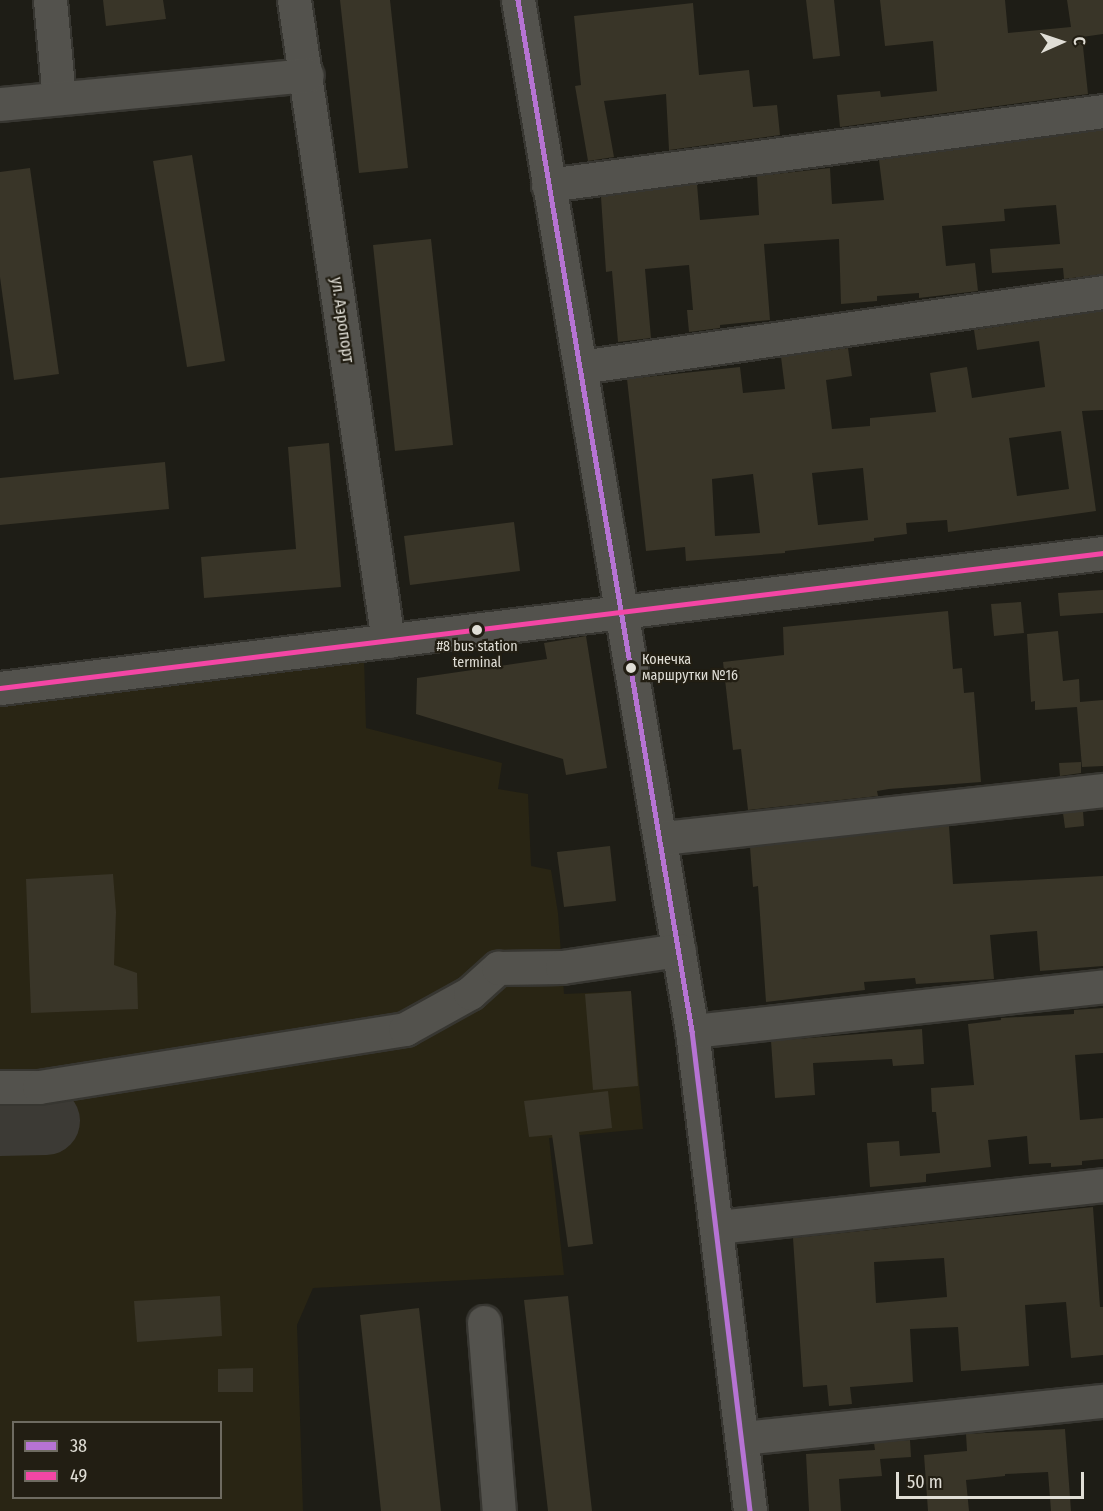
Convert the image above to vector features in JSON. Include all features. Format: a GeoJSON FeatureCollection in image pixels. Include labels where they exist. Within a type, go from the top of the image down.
{"type":"FeatureCollection","features":[{"type":"Feature","properties":{"kind":"street"},"geometry":{"type":"LineString","coordinates":[[50,0],[59,98]]}},
{"type":"Feature","properties":{"kind":"street","name":"ул. Аэропорт"},"geometry":{"type":"LineString","coordinates":[[294,0],[307,75],[388,641]]}},
{"type":"Feature","properties":{"kind":"street"},"geometry":{"type":"LineString","coordinates":[[527,1],[548,185],[662,838],[692,1031],[743,1438],[750,1511]]}},
{"type":"Feature","properties":{"kind":"street"},"geometry":{"type":"LineString","coordinates":[[0,104],[307,75]]}},
{"type":"Feature","properties":{"kind":"street"},"geometry":{"type":"LineString","coordinates":[[548,185],[1103,111]]}},
{"type":"Feature","properties":{"kind":"street"},"geometry":{"type":"LineString","coordinates":[[580,367],[1103,292]]}},
{"type":"Feature","properties":{"kind":"street"},"geometry":{"type":"LineString","coordinates":[[0,688],[1103,553]]}},
{"type":"Feature","properties":{"kind":"street"},"geometry":{"type":"LineString","coordinates":[[662,838],[1103,790]]}},
{"type":"Feature","properties":{"kind":"street"},"geometry":{"type":"LineString","coordinates":[[0,1087],[39,1087],[405,1029],[470,993],[498,968],[562,967],[679,950]]}},
{"type":"Feature","properties":{"kind":"street"},"geometry":{"type":"LineString","coordinates":[[692,1031],[1103,986]]}},
{"type":"Feature","properties":{"kind":"street"},"geometry":{"type":"LineString","coordinates":[[717,1227],[1103,1185]]}},
{"type":"Feature","properties":{"kind":"street"},"geometry":{"type":"LineString","coordinates":[[484,1322],[499,1511]]}},
{"type":"Feature","properties":{"kind":"street"},"geometry":{"type":"LineString","coordinates":[[743,1438],[1103,1401]]}},
{"type":"Feature","properties":{"kind":"shaded area"},"geometry":{"type":"Polygon","coordinates":[[[364,657],[366,728],[502,763],[498,789],[528,794],[531,866],[551,870],[558,913],[564,994],[631,991],[643,1129],[549,1138],[564,1275],[313,1288],[297,1325],[303,1511],[0,1511],[0,699],[364,657]]]}},
{"type":"Feature","properties":{"kind":"building"},"geometry":{"type":"Polygon","coordinates":[[[103,0],[163,0],[166,19],[106,26],[103,0]]]}},
{"type":"Feature","properties":{"kind":"building"},"geometry":{"type":"Polygon","coordinates":[[[340,0],[390,0],[408,168],[359,173],[340,0]]]}},
{"type":"Feature","properties":{"kind":"building"},"geometry":{"type":"Polygon","coordinates":[[[806,0],[834,0],[840,56],[813,59],[806,0]]]}},
{"type":"Feature","properties":{"kind":"building"},"geometry":{"type":"Polygon","coordinates":[[[880,0],[1005,0],[1008,33],[1071,27],[1067,0],[1103,0],[1103,34],[1082,37],[1088,94],[840,127],[837,95],[880,91],[881,97],[937,91],[933,41],[885,46],[880,0]]]}},
{"type":"Feature","properties":{"kind":"building"},"geometry":{"type":"Polygon","coordinates":[[[693,3],[699,75],[749,70],[753,107],[777,105],[780,135],[669,150],[666,94],[604,101],[614,157],[588,161],[575,86],[581,85],[574,16],[693,3]]]}},
{"type":"Feature","properties":{"kind":"building"},"geometry":{"type":"Polygon","coordinates":[[[1103,130],[1103,274],[1064,279],[1063,268],[992,273],[990,249],[1060,244],[1056,205],[1004,209],[1005,221],[942,226],[946,266],[975,263],[978,291],[919,298],[919,293],[877,296],[877,301],[841,304],[839,239],[764,244],[770,320],[720,325],[720,328],[689,332],[687,310],[693,310],[689,265],[645,269],[651,338],[618,342],[612,271],[606,272],[601,197],[697,184],[700,220],[759,215],[757,176],[830,168],[832,204],[884,200],[879,160],[1103,130]]]}},
{"type":"Feature","properties":{"kind":"building"},"geometry":{"type":"Polygon","coordinates":[[[192,155],[225,361],[187,367],[153,161],[192,155]]]}},
{"type":"Feature","properties":{"kind":"building"},"geometry":{"type":"Polygon","coordinates":[[[30,168],[59,374],[14,380],[0,277],[0,172],[30,168]]]}},
{"type":"Feature","properties":{"kind":"building"},"geometry":{"type":"Polygon","coordinates":[[[431,239],[453,445],[395,451],[373,245],[431,239]]]}},
{"type":"Feature","properties":{"kind":"building"},"geometry":{"type":"Polygon","coordinates":[[[1103,311],[1103,410],[1082,411],[1096,511],[948,532],[947,520],[906,523],[907,534],[874,538],[874,541],[785,551],[785,553],[686,561],[685,547],[646,551],[627,379],[740,367],[743,393],[785,389],[781,357],[848,348],[852,376],[826,380],[832,429],[870,426],[870,418],[936,412],[930,373],[967,367],[972,398],[1045,387],[1039,341],[977,350],[974,330],[1103,311]],[[1061,431],[1009,438],[1017,496],[1069,489],[1061,431]],[[863,468],[812,473],[818,525],[868,520],[863,468]],[[753,474],[712,479],[715,536],[760,533],[753,474]]]}},
{"type":"Feature","properties":{"kind":"building"},"geometry":{"type":"Polygon","coordinates":[[[329,443],[341,587],[204,598],[201,557],[296,549],[288,447],[329,443]]]}},
{"type":"Feature","properties":{"kind":"building"},"geometry":{"type":"Polygon","coordinates":[[[165,462],[169,509],[0,525],[0,478],[165,462]]]}},
{"type":"Feature","properties":{"kind":"building"},"geometry":{"type":"Polygon","coordinates":[[[514,522],[520,571],[410,585],[404,536],[514,522]]]}},
{"type":"Feature","properties":{"kind":"building"},"geometry":{"type":"Polygon","coordinates":[[[1103,590],[1103,613],[1060,616],[1058,593],[1103,590]]]}},
{"type":"Feature","properties":{"kind":"building"},"geometry":{"type":"Polygon","coordinates":[[[1021,602],[1024,633],[994,636],[991,604],[1021,602]]]}},
{"type":"Feature","properties":{"kind":"building"},"geometry":{"type":"Polygon","coordinates":[[[948,611],[953,669],[962,668],[964,693],[974,692],[981,782],[889,789],[877,791],[878,796],[748,810],[741,749],[733,750],[723,662],[784,655],[783,627],[948,611]]]}},
{"type":"Feature","properties":{"kind":"building"},"geometry":{"type":"Polygon","coordinates":[[[1058,631],[1063,681],[1079,679],[1080,702],[1103,700],[1103,766],[1082,767],[1077,707],[1035,710],[1035,701],[1031,702],[1027,634],[1058,631]]]}},
{"type":"Feature","properties":{"kind":"building"},"geometry":{"type":"Polygon","coordinates":[[[586,636],[607,768],[566,775],[563,759],[416,714],[417,678],[547,659],[544,643],[586,636]]]}},
{"type":"Feature","properties":{"kind":"building"},"geometry":{"type":"Polygon","coordinates":[[[1081,762],[1081,773],[1060,776],[1059,763],[1081,762]]]}},
{"type":"Feature","properties":{"kind":"building"},"geometry":{"type":"Polygon","coordinates":[[[1083,811],[1084,826],[1065,828],[1063,813],[1083,811]]]}},
{"type":"Feature","properties":{"kind":"building"},"geometry":{"type":"Polygon","coordinates":[[[949,826],[953,884],[1103,876],[1103,966],[1040,971],[1037,931],[990,935],[994,979],[916,984],[915,978],[864,982],[865,990],[766,1002],[758,886],[753,887],[750,847],[949,826]]]}},
{"type":"Feature","properties":{"kind":"building"},"geometry":{"type":"Polygon","coordinates":[[[610,846],[616,901],[564,907],[557,852],[610,846]]]}},
{"type":"Feature","properties":{"kind":"building"},"geometry":{"type":"Polygon","coordinates":[[[113,874],[116,912],[114,965],[137,973],[138,1009],[31,1013],[26,879],[113,874]]]}},
{"type":"Feature","properties":{"kind":"building"},"geometry":{"type":"Polygon","coordinates":[[[631,991],[638,1086],[593,1090],[585,994],[631,991]]]}},
{"type":"Feature","properties":{"kind":"building"},"geometry":{"type":"Polygon","coordinates":[[[1103,1008],[1103,1053],[1075,1055],[1080,1120],[1103,1118],[1103,1159],[1082,1161],[1082,1165],[1051,1167],[1051,1163],[1029,1164],[1027,1136],[988,1140],[991,1167],[926,1174],[926,1182],[870,1187],[867,1143],[899,1141],[900,1156],[940,1153],[936,1112],[932,1112],[931,1088],[974,1085],[968,1024],[1001,1020],[1001,1018],[1074,1014],[1074,1010],[1103,1008]]]}},
{"type":"Feature","properties":{"kind":"building"},"geometry":{"type":"Polygon","coordinates":[[[922,1029],[924,1064],[893,1066],[892,1059],[813,1063],[815,1095],[775,1098],[771,1041],[922,1029]]]}},
{"type":"Feature","properties":{"kind":"building"},"geometry":{"type":"Polygon","coordinates":[[[608,1091],[612,1128],[579,1132],[593,1244],[568,1247],[552,1135],[529,1137],[524,1101],[608,1091]]]}},
{"type":"Feature","properties":{"kind":"building"},"geometry":{"type":"Polygon","coordinates":[[[1093,1207],[1100,1307],[1103,1307],[1103,1355],[1071,1358],[1066,1302],[1025,1305],[1029,1366],[961,1371],[958,1327],[910,1329],[913,1382],[850,1387],[852,1404],[829,1406],[827,1385],[803,1387],[793,1238],[1093,1207]],[[944,1258],[874,1262],[876,1303],[947,1297],[944,1258]]]}},
{"type":"Feature","properties":{"kind":"building"},"geometry":{"type":"Polygon","coordinates":[[[220,1296],[222,1336],[137,1342],[134,1301],[220,1296]]]}},
{"type":"Feature","properties":{"kind":"building"},"geometry":{"type":"Polygon","coordinates":[[[568,1296],[592,1511],[548,1511],[524,1300],[568,1296]]]}},
{"type":"Feature","properties":{"kind":"building"},"geometry":{"type":"Polygon","coordinates":[[[419,1308],[441,1511],[381,1511],[360,1315],[419,1308]]]}},
{"type":"Feature","properties":{"kind":"building"},"geometry":{"type":"Polygon","coordinates":[[[253,1368],[253,1392],[218,1392],[218,1369],[253,1368]]]}},
{"type":"Feature","properties":{"kind":"building"},"geometry":{"type":"Polygon","coordinates":[[[1065,1429],[1071,1511],[1051,1511],[1048,1472],[1005,1474],[1005,1476],[966,1480],[969,1511],[928,1511],[924,1455],[967,1451],[966,1434],[1065,1429]]]}},
{"type":"Feature","properties":{"kind":"building"},"geometry":{"type":"Polygon","coordinates":[[[910,1440],[911,1457],[880,1459],[882,1476],[839,1479],[841,1511],[809,1511],[806,1454],[875,1450],[874,1443],[910,1440]]]}},
{"type":"Feature","properties":{"kind":"taxiway"},"geometry":{"type":"LineString","coordinates":[[0,1122],[46,1121]]}},
{"type":"Feature","properties":{"kind":"transit line","name":"38"},"geometry":{"type":"LineString","coordinates":[[518,0],[692,1031],[750,1511]]}},
{"type":"Feature","properties":{"kind":"transit line","name":"49"},"geometry":{"type":"LineString","coordinates":[[0,688],[1103,553]]}},
{"type":"Feature","properties":{"kind":"place","name":"#8 bus station terminal"},"geometry":{"type":"Point","coordinates":[477,630]}},
{"type":"Feature","properties":{"kind":"place","name":"Конечка маршрутки №16"},"geometry":{"type":"Point","coordinates":[631,668]}}]}
